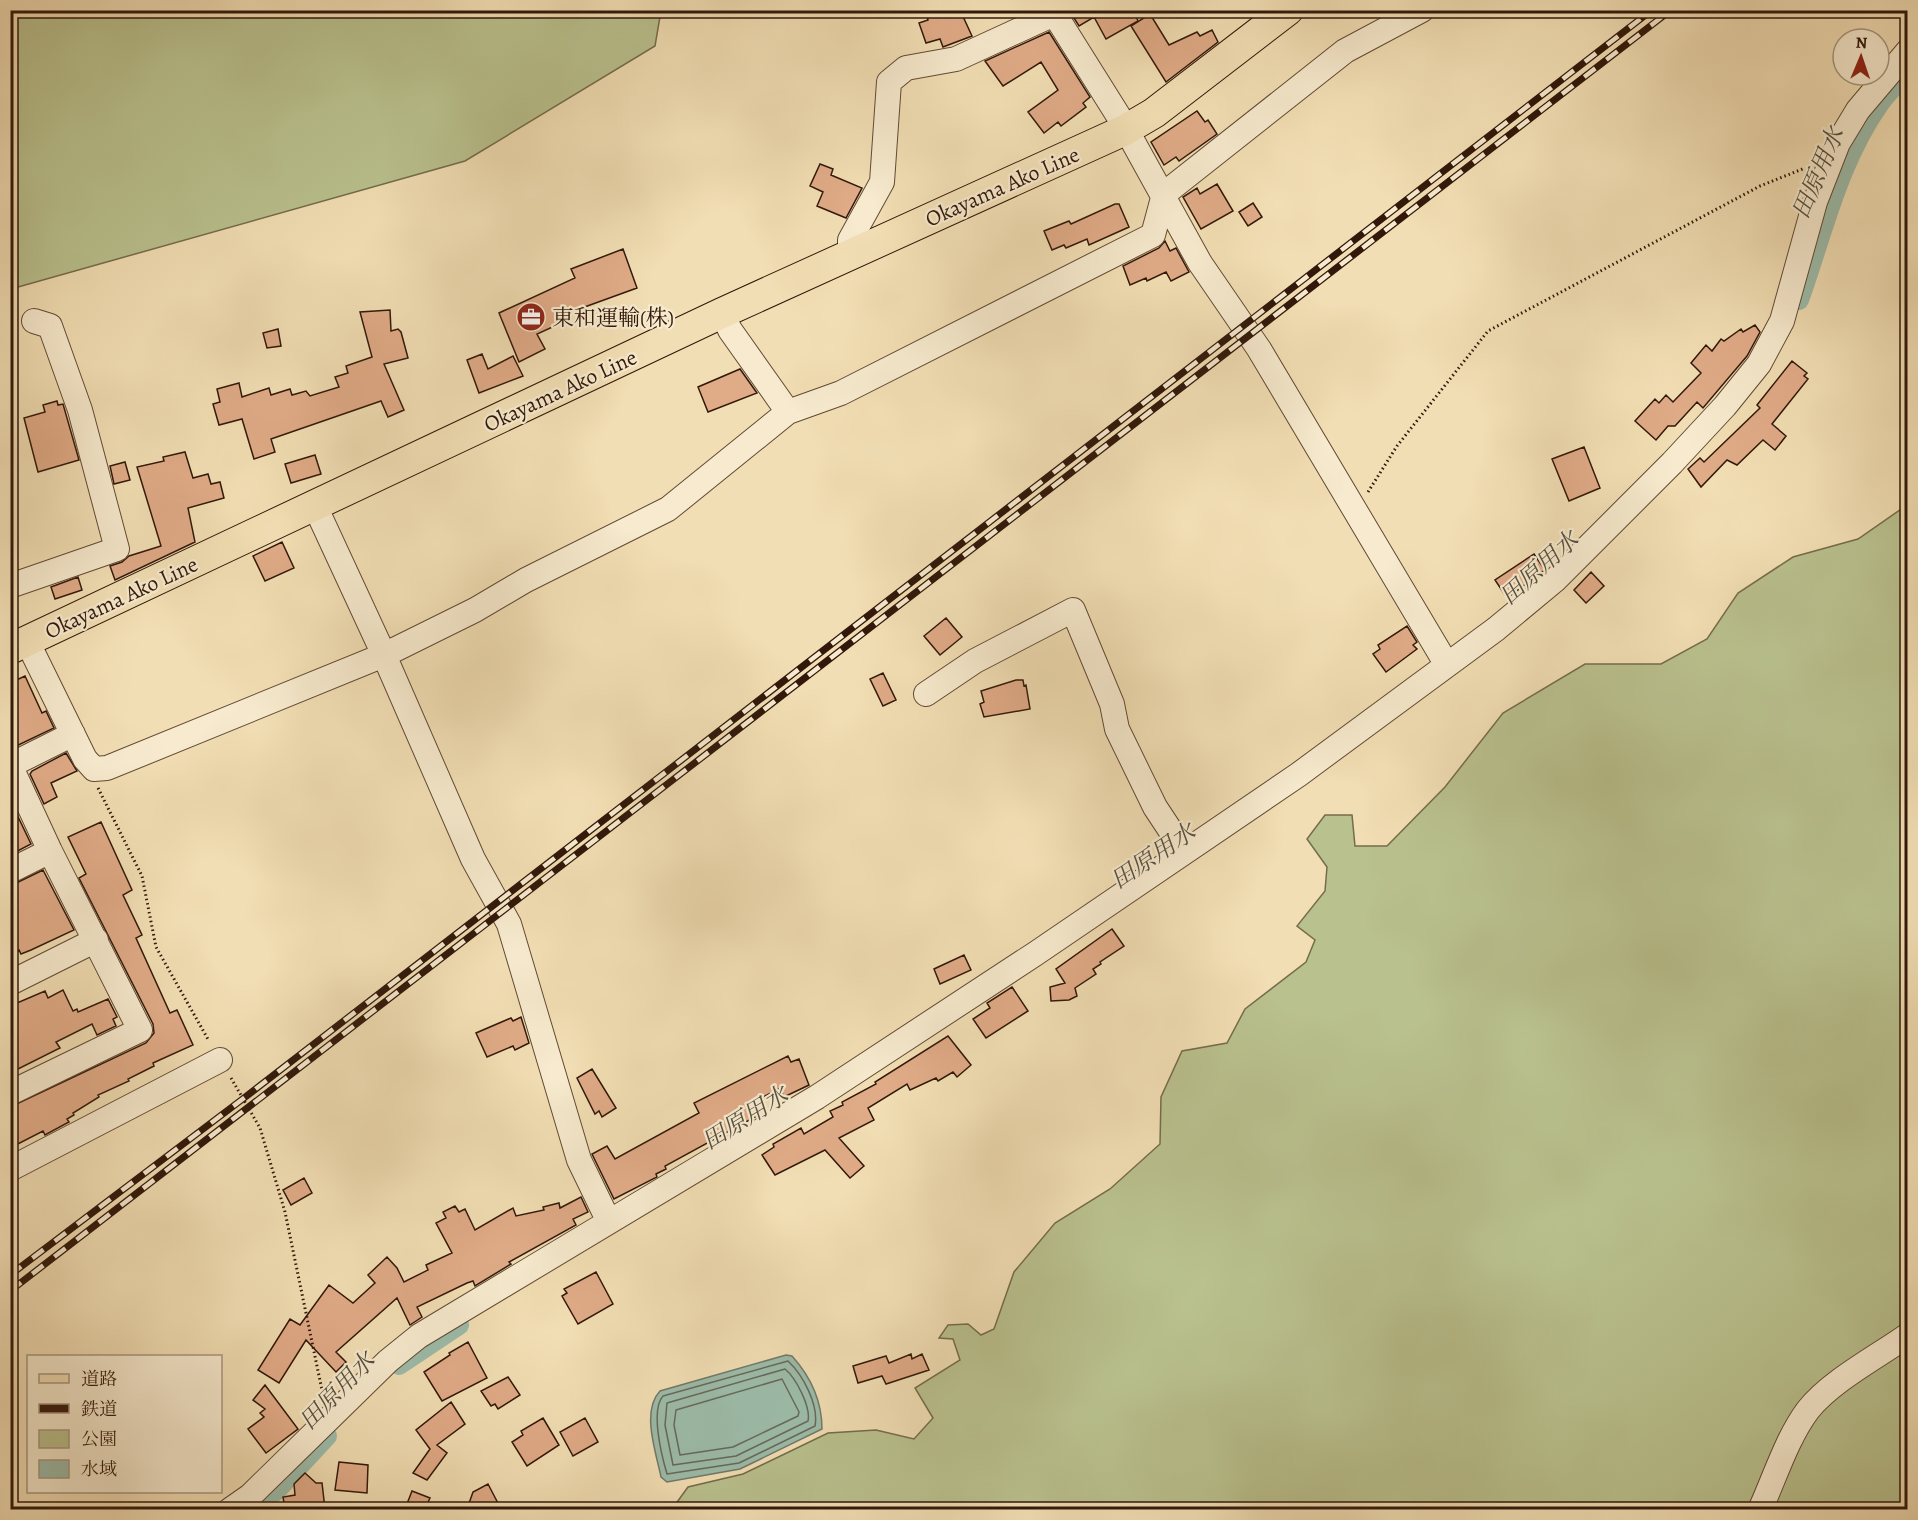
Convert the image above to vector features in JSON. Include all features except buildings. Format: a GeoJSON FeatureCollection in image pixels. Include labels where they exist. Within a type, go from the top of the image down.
{"type":"FeatureCollection","features":[{"type":"Feature","properties":{"kind":"main road","name":"Okayama Ako Line"},"geometry":{"type":"LineString","coordinates":[[16,642],[315,506],[722,313],[1125,130],[1154,113],[1288,10]]}},
{"type":"Feature","properties":{"kind":"street"},"geometry":{"type":"LineString","coordinates":[[16,642],[73,734],[85,759],[94,769],[107,768],[384,655],[669,509],[788,412],[841,393],[1153,235],[1164,194],[1345,51],[1422,10]]}},
{"type":"Feature","properties":{"kind":"street"},"geometry":{"type":"LineString","coordinates":[[850,255],[850,240],[882,182],[889,82],[906,68],[956,60],[1053,12],[1121,120],[1164,194],[1200,263],[1259,349],[1447,665]]}},
{"type":"Feature","properties":{"kind":"street"},"geometry":{"type":"LineString","coordinates":[[230,1509],[250,1496],[388,1361],[419,1336],[817,1097],[1035,954],[1298,775],[1447,665],[1555,580],[1710,423],[1759,364],[1782,321],[1826,171],[1858,110],[1908,51]]}},
{"type":"Feature","properties":{"kind":"street"},"geometry":{"type":"LineString","coordinates":[[722,313],[730,330],[788,412]]}},
{"type":"Feature","properties":{"kind":"street"},"geometry":{"type":"LineString","coordinates":[[10,586],[117,549],[69,376],[50,326],[34,321]]}},
{"type":"Feature","properties":{"kind":"street"},"geometry":{"type":"LineString","coordinates":[[315,506],[384,655],[473,859],[509,924],[579,1160],[609,1222]]}},
{"type":"Feature","properties":{"kind":"street"},"geometry":{"type":"LineString","coordinates":[[926,694],[975,661],[1073,610],[1112,704],[1117,729],[1155,807],[1184,851]]}},
{"type":"Feature","properties":{"kind":"street"},"geometry":{"type":"LineString","coordinates":[[10,1093],[140,1030],[50,851],[11,765],[73,734]]}},
{"type":"Feature","properties":{"kind":"street"},"geometry":{"type":"LineString","coordinates":[[10,871],[50,851]]}},
{"type":"Feature","properties":{"kind":"street"},"geometry":{"type":"LineString","coordinates":[[10,983],[96,940]]}},
{"type":"Feature","properties":{"kind":"street"},"geometry":{"type":"LineString","coordinates":[[10,1169],[220,1060]]}},
{"type":"Feature","properties":{"kind":"street"},"geometry":{"type":"LineString","coordinates":[[1760,1509],[1791,1440],[1809,1410],[1839,1383],[1908,1335]]}},
{"type":"Feature","properties":{"kind":"path"},"geometry":{"type":"LineString","coordinates":[[1353,505],[1366,494],[1397,446],[1488,331],[1760,186],[1813,165],[1826,171]]}},
{"type":"Feature","properties":{"kind":"path"},"geometry":{"type":"LineString","coordinates":[[94,769],[95,782],[142,876],[156,947],[260,1128],[285,1212],[328,1419]]}},
{"type":"Feature","properties":{"kind":"green space"},"geometry":{"type":"Polygon","coordinates":[[[11,10],[661,11],[655,46],[465,161],[11,289],[11,10]]]}},
{"type":"Feature","properties":{"kind":"green space"},"geometry":{"type":"Polygon","coordinates":[[[1907,505],[1907,1509],[680,1510],[675,1505],[688,1487],[743,1474],[828,1433],[876,1430],[914,1439],[933,1418],[915,1388],[960,1360],[953,1339],[939,1338],[948,1325],[968,1324],[981,1335],[994,1329],[1014,1272],[1055,1223],[1110,1189],[1160,1144],[1161,1097],[1182,1051],[1227,1043],[1245,1009],[1306,962],[1315,940],[1297,926],[1325,891],[1327,867],[1307,839],[1325,815],[1352,815],[1355,846],[1387,846],[1445,787],[1503,713],[1585,664],[1661,664],[1707,639],[1738,593],[1793,557],[1858,539],[1907,505]]]}},
{"type":"Feature","properties":{"kind":"water"},"geometry":{"type":"Polygon","coordinates":[[[786,1355],[792,1356],[814,1390],[820,1409],[822,1429],[740,1469],[667,1482],[661,1477],[653,1444],[651,1420],[654,1399],[660,1391],[786,1355]]]}},
{"type":"Feature","properties":{"kind":"waterway","name":"田原用水"},"geometry":{"type":"LineString","coordinates":[[1799,300],[1833,198],[1853,149],[1880,103],[1908,72]]}},
{"type":"Feature","properties":{"kind":"waterway","name":"田原用水"},"geometry":{"type":"LineString","coordinates":[[399,1365],[459,1325]]}},
{"type":"Feature","properties":{"kind":"waterway","name":"田原用水"},"geometry":{"type":"LineString","coordinates":[[247,1510],[276,1491],[327,1436]]}},
{"type":"Feature","properties":{"kind":"railway"},"geometry":{"type":"LineString","coordinates":[[10,1275],[244,1098],[1652,10]]}},
{"type":"Feature","properties":{"kind":"railway"},"geometry":{"type":"LineString","coordinates":[[10,1291],[1671,10]]}},
{"type":"Feature","properties":{"kind":"place","name":"東和運輸(株)"},"geometry":{"type":"Point","coordinates":[531,317]}}]}
